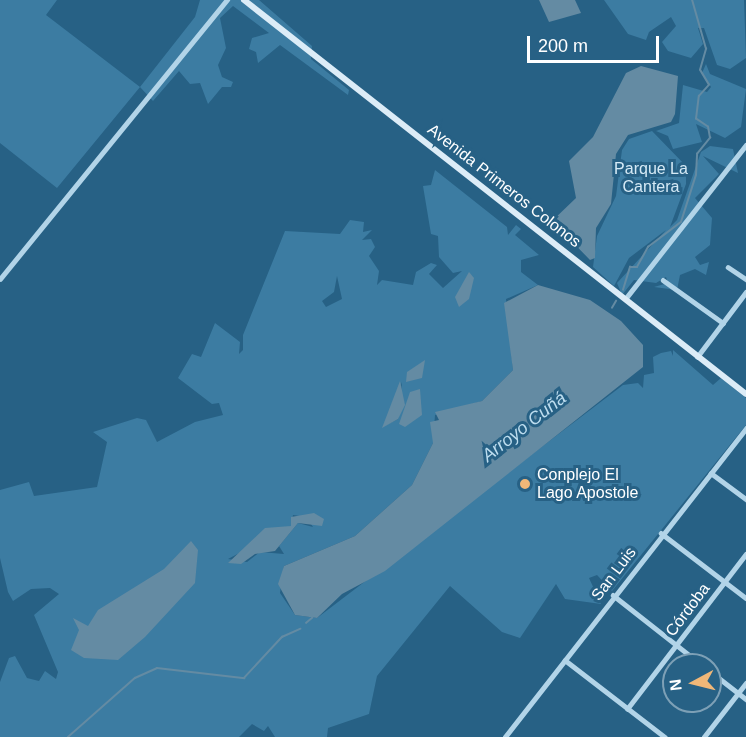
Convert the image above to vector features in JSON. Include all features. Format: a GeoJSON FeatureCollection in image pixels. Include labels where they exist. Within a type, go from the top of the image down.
{"type":"FeatureCollection","features":[{"type":"Feature","properties":{"kind":"street"},"geometry":{"type":"LineString","coordinates":[[0,279],[227,0]]}},
{"type":"Feature","properties":{"kind":"street","name":"Avenida Primeros Colonos"},"geometry":{"type":"LineString","coordinates":[[244,0],[746,394]]}},
{"type":"Feature","properties":{"kind":"street"},"geometry":{"type":"LineString","coordinates":[[626,298],[746,145]]}},
{"type":"Feature","properties":{"kind":"street"},"geometry":{"type":"LineString","coordinates":[[728,267],[746,279]]}},
{"type":"Feature","properties":{"kind":"street"},"geometry":{"type":"LineString","coordinates":[[663,280],[723,323]]}},
{"type":"Feature","properties":{"kind":"street"},"geometry":{"type":"LineString","coordinates":[[698,357],[746,292]]}},
{"type":"Feature","properties":{"kind":"street","name":"San Luis"},"geometry":{"type":"LineString","coordinates":[[505,737],[661,533],[746,428]]}},
{"type":"Feature","properties":{"kind":"street"},"geometry":{"type":"LineString","coordinates":[[711,473],[746,499]]}},
{"type":"Feature","properties":{"kind":"street"},"geometry":{"type":"LineString","coordinates":[[661,533],[746,598]]}},
{"type":"Feature","properties":{"kind":"street","name":"Córdoba"},"geometry":{"type":"LineString","coordinates":[[627,709],[746,554]]}},
{"type":"Feature","properties":{"kind":"street"},"geometry":{"type":"LineString","coordinates":[[613,595],[686,653]]}},
{"type":"Feature","properties":{"kind":"street"},"geometry":{"type":"LineString","coordinates":[[565,660],[665,737]]}},
{"type":"Feature","properties":{"kind":"street"},"geometry":{"type":"LineString","coordinates":[[722,680],[746,699]]}},
{"type":"Feature","properties":{"kind":"street"},"geometry":{"type":"LineString","coordinates":[[704,737],[746,683]]}},
{"type":"Feature","properties":{"kind":"green space"},"geometry":{"type":"Polygon","coordinates":[[[0,0],[57,0],[46,15],[140,87],[57,188],[0,143],[0,0]]]}},
{"type":"Feature","properties":{"kind":"green space"},"geometry":{"type":"Polygon","coordinates":[[[200,0],[259,0],[312,46],[311,59],[349,90],[348,95],[280,45],[258,63],[256,52],[249,49],[252,38],[269,33],[233,6],[220,18],[226,48],[218,65],[222,77],[233,82],[231,87],[222,87],[208,104],[200,83],[190,84],[179,71],[153,101],[140,87],[195,17],[200,0]]]}},
{"type":"Feature","properties":{"kind":"green space"},"geometry":{"type":"Polygon","coordinates":[[[604,0],[744,0],[746,58],[730,69],[717,65],[704,28],[698,28],[703,44],[691,58],[668,51],[662,42],[676,26],[671,17],[649,32],[646,40],[628,34],[604,0]]]}},
{"type":"Feature","properties":{"kind":"green space"},"geometry":{"type":"Polygon","coordinates":[[[706,64],[710,74],[746,89],[741,127],[725,138],[696,124],[702,142],[673,149],[668,136],[656,131],[679,123],[683,85],[707,92],[711,87],[702,73],[706,64]]]}},
{"type":"Feature","properties":{"kind":"green space","name":"Parque La Cantera"},"geometry":{"type":"Polygon","coordinates":[[[652,131],[686,166],[686,184],[670,227],[677,220],[701,152],[710,146],[733,149],[738,173],[703,156],[719,174],[695,198],[712,218],[710,245],[695,257],[700,265],[709,262],[706,275],[695,269],[680,275],[677,290],[654,287],[668,283],[666,277],[656,283],[634,280],[622,295],[617,283],[666,230],[629,258],[614,286],[593,267],[597,236],[616,196],[622,150],[629,139],[652,131]]]}},
{"type":"Feature","properties":{"kind":"green space"},"geometry":{"type":"Polygon","coordinates":[[[435,170],[507,227],[508,235],[516,225],[521,229],[515,235],[539,255],[521,260],[521,272],[538,285],[506,299],[513,370],[482,401],[435,415],[433,443],[412,485],[355,536],[284,566],[280,593],[295,615],[317,618],[623,385],[638,383],[643,388],[644,375],[654,373],[653,357],[661,353],[671,351],[673,356],[673,350],[713,385],[721,378],[746,398],[746,425],[612,591],[597,575],[589,578],[601,604],[565,599],[556,584],[520,638],[502,632],[450,586],[377,676],[369,714],[328,728],[327,737],[275,737],[268,726],[264,731],[252,724],[239,737],[0,737],[0,682],[9,658],[15,656],[27,678],[39,681],[45,671],[56,679],[58,672],[34,615],[59,594],[50,588],[31,589],[13,601],[8,592],[0,558],[0,490],[29,482],[34,496],[97,487],[107,442],[93,432],[137,418],[146,420],[157,442],[195,422],[223,415],[219,403],[212,404],[178,378],[192,354],[201,357],[215,323],[240,342],[239,354],[243,350],[243,335],[285,231],[340,234],[350,220],[364,222],[363,232],[372,230],[362,240],[371,239],[375,247],[369,256],[379,271],[377,285],[382,280],[413,285],[416,272],[431,263],[437,265],[429,274],[443,288],[462,271],[453,273],[439,257],[438,236],[431,234],[423,186],[431,185],[435,170]],[[337,276],[334,292],[322,301],[326,307],[342,299],[337,276]],[[402,382],[389,419],[384,426],[398,419],[402,382]],[[293,515],[291,526],[228,559],[247,562],[260,552],[284,554],[279,546],[298,523],[313,527],[306,517],[293,515]]]}},
{"type":"Feature","properties":{"kind":"water"},"geometry":{"type":"Polygon","coordinates":[[[539,0],[575,0],[581,13],[549,22],[539,0]]]}},
{"type":"Feature","properties":{"kind":"water"},"geometry":{"type":"Polygon","coordinates":[[[641,66],[678,76],[675,114],[671,122],[628,135],[616,154],[611,204],[596,228],[595,258],[590,260],[552,221],[576,198],[569,161],[593,137],[626,73],[641,66]]]}},
{"type":"Feature","properties":{"kind":"water"},"geometry":{"type":"Polygon","coordinates":[[[469,272],[474,278],[469,299],[459,307],[455,297],[469,272]]]}},
{"type":"Feature","properties":{"kind":"water"},"geometry":{"type":"Polygon","coordinates":[[[538,285],[590,300],[621,321],[643,345],[643,367],[385,571],[342,594],[317,618],[295,615],[278,584],[284,566],[355,536],[412,485],[433,443],[430,422],[439,420],[435,412],[482,401],[513,370],[504,303],[538,285]]]}},
{"type":"Feature","properties":{"kind":"water"},"geometry":{"type":"Polygon","coordinates":[[[425,360],[422,378],[406,382],[407,372],[425,360]]]}},
{"type":"Feature","properties":{"kind":"water"},"geometry":{"type":"Polygon","coordinates":[[[400,381],[405,405],[398,419],[382,428],[400,381]]]}},
{"type":"Feature","properties":{"kind":"water"},"geometry":{"type":"Polygon","coordinates":[[[420,389],[422,415],[405,427],[399,424],[410,392],[420,389]]]}},
{"type":"Feature","properties":{"kind":"water"},"geometry":{"type":"Polygon","coordinates":[[[314,513],[324,519],[322,526],[298,523],[275,551],[255,554],[241,564],[228,563],[265,528],[291,526],[291,517],[314,513]]]}},
{"type":"Feature","properties":{"kind":"water"},"geometry":{"type":"Polygon","coordinates":[[[191,541],[198,550],[195,583],[145,637],[118,660],[84,658],[71,650],[79,630],[73,618],[88,626],[98,610],[164,569],[191,541]]]}},
{"type":"Feature","properties":{"kind":"waterway","name":"Arroyo Cuñá"},"geometry":{"type":"LineString","coordinates":[[623,290],[630,267],[637,267],[648,247],[681,222],[696,175],[697,154],[710,138],[708,127],[696,119],[699,96],[709,85],[700,70],[706,49],[692,0]]}},
{"type":"Feature","properties":{"kind":"waterway","name":"Arroyo Cuñá"},"geometry":{"type":"LineString","coordinates":[[612,308],[616,301]]}},
{"type":"Feature","properties":{"kind":"waterway","name":"Arroyo Cuñá"},"geometry":{"type":"LineString","coordinates":[[306,623],[312,618]]}},
{"type":"Feature","properties":{"kind":"waterway","name":"Arroyo Cuñá"},"geometry":{"type":"LineString","coordinates":[[68,737],[135,678],[157,668],[244,678],[282,637],[300,629]]}},
{"type":"Feature","properties":{"kind":"place","name":"Conplejo El Lago Apostole"},"geometry":{"type":"Point","coordinates":[525,484]}}]}
